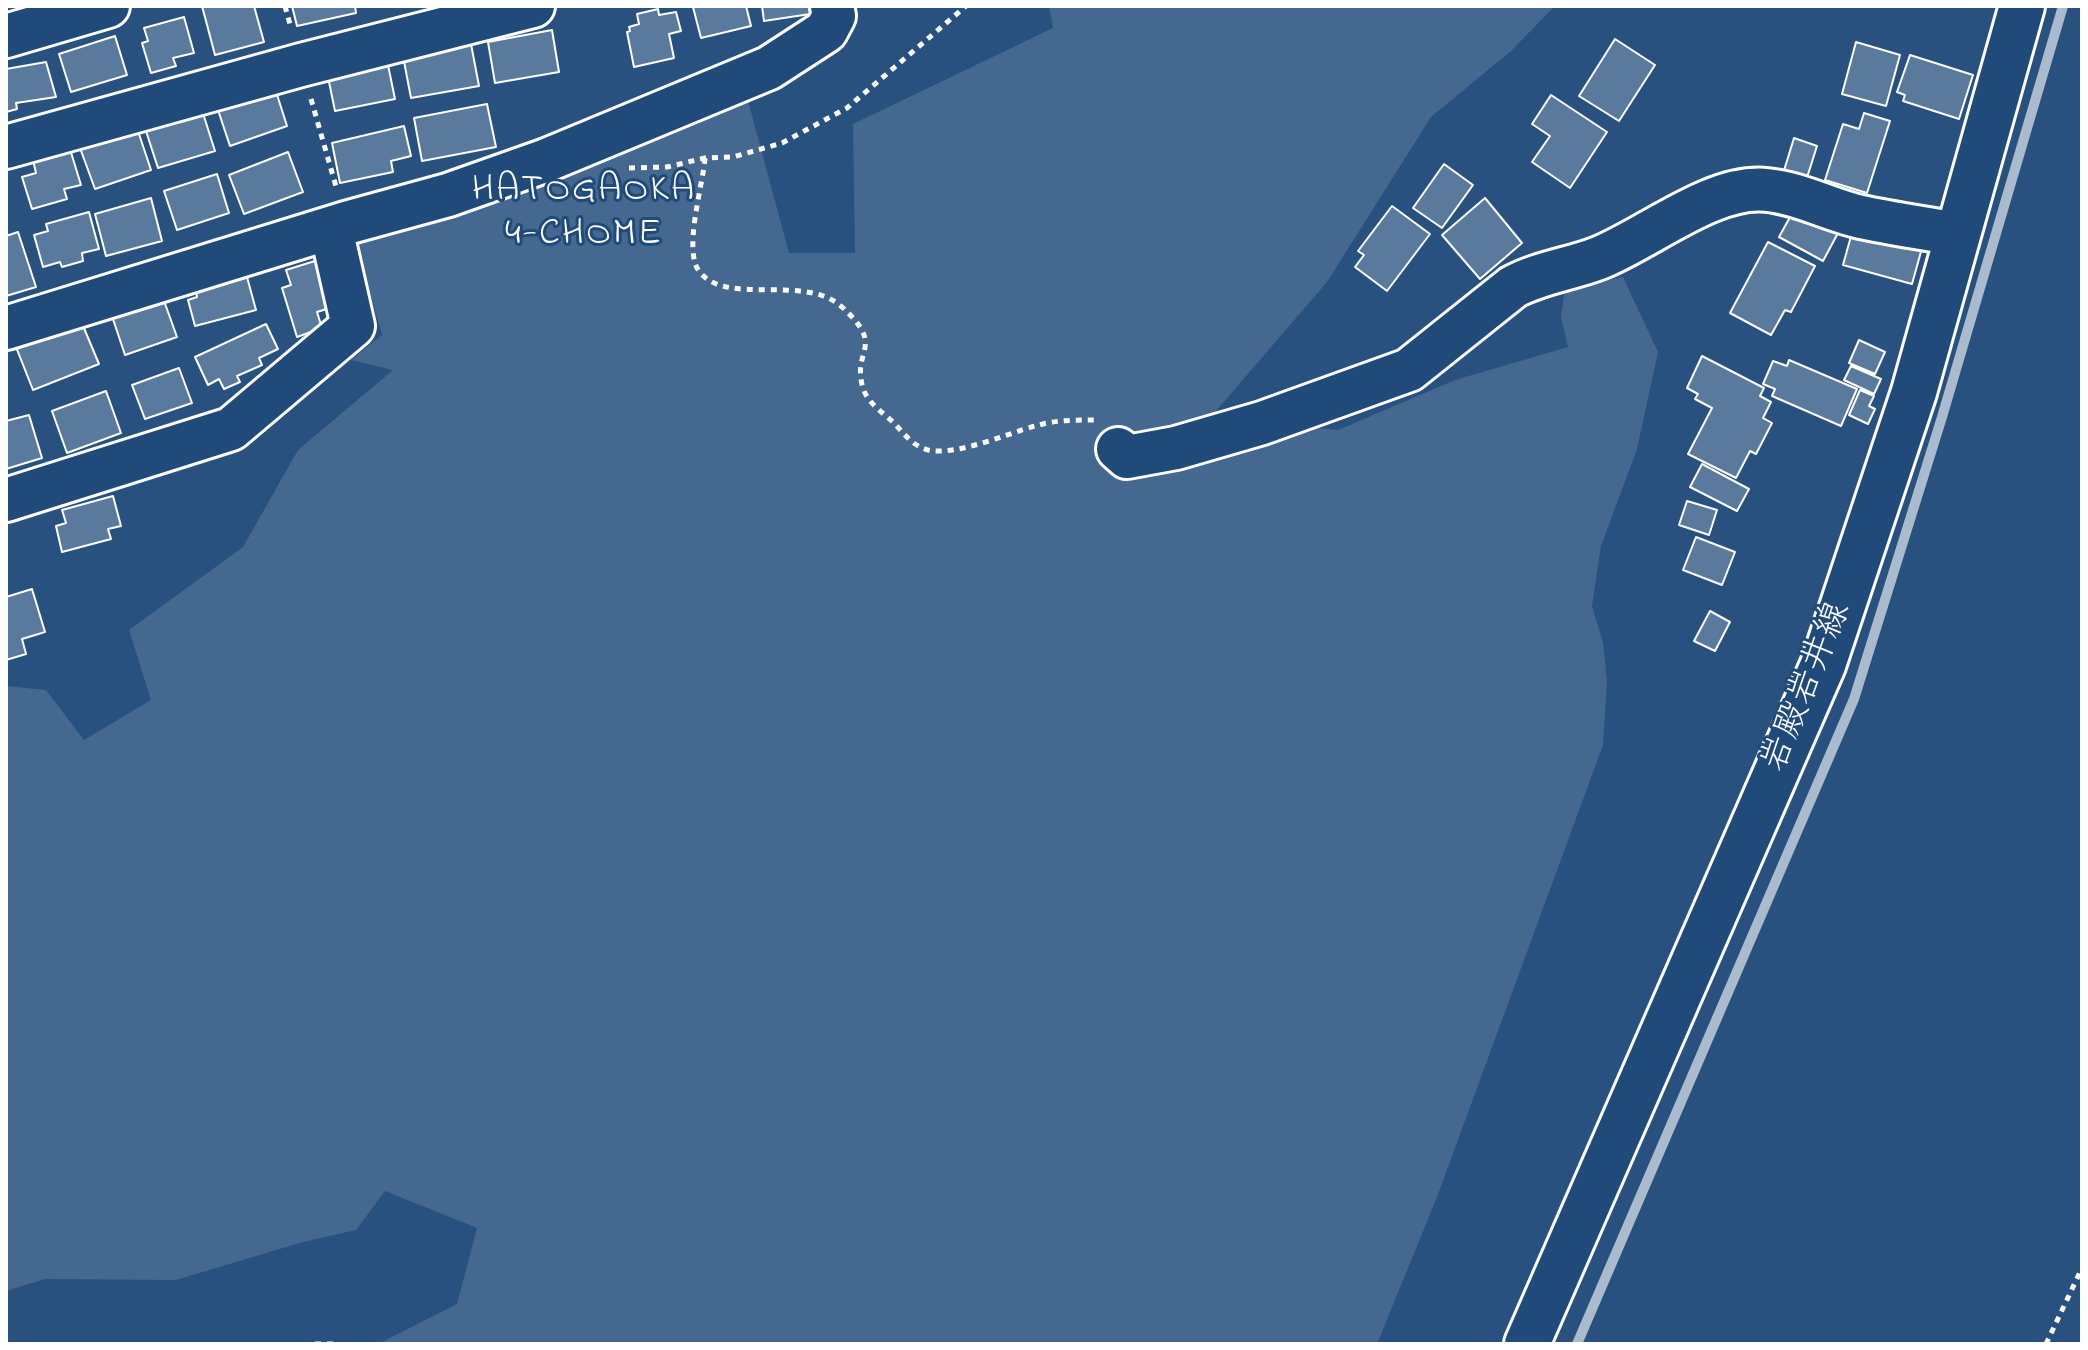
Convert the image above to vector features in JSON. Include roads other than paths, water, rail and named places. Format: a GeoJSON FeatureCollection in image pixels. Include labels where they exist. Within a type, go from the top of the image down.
{"type":"FeatureCollection","features":[{"type":"Feature","properties":{"kind":"main road","name":"岩殿岩井線"},"geometry":{"type":"LineString","coordinates":[[1527,1344],[1823,665],[1914,392],[2022,6]]}},
{"type":"Feature","properties":{"kind":"street"},"geometry":{"type":"LineString","coordinates":[[6,36],[108,6]]}},
{"type":"Feature","properties":{"kind":"street"},"geometry":{"type":"LineString","coordinates":[[6,147],[301,65],[533,6]]}},
{"type":"Feature","properties":{"kind":"street"},"geometry":{"type":"LineString","coordinates":[[6,328],[448,195],[547,160],[769,68],[826,31],[834,16],[832,6]]}},
{"type":"Feature","properties":{"kind":"street"},"geometry":{"type":"LineString","coordinates":[[1110,436],[1127,457],[1176,448],[1375,385],[1409,370],[1513,287],[1532,277],[1628,246],[1673,219],[1738,191],[1768,190],[1861,217],[1957,234]]}},
{"type":"Feature","properties":{"kind":"street"},"geometry":{"type":"LineString","coordinates":[[6,500],[231,429],[353,326],[339,226]]}},
{"type":"Feature","properties":{"kind":"waterway"},"geometry":{"type":"LineString","coordinates":[[1577,1344],[1854,699],[1942,417],[2063,6]]}},
{"type":"Feature","properties":{"kind":"district","name":"HATOGAOKA 4-CHOME"},"geometry":{"type":"Point","coordinates":[584,215]}}]}
